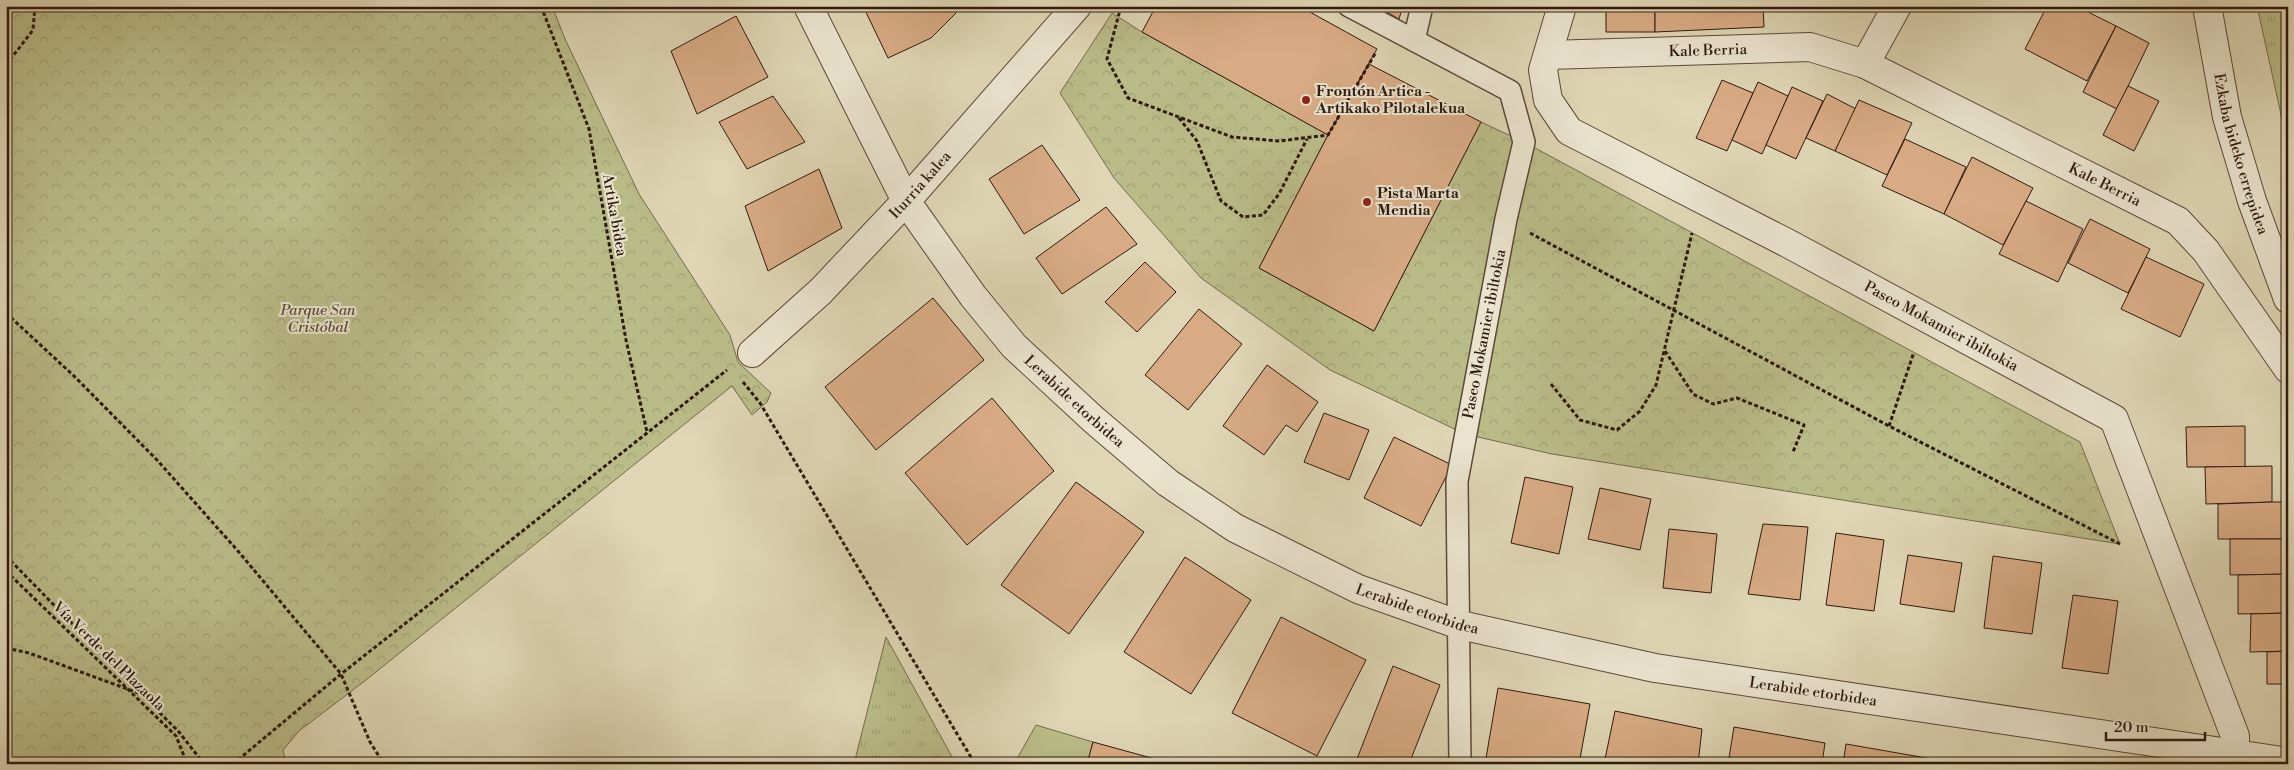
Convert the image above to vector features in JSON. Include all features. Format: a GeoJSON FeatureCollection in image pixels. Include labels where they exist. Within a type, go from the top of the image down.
{"type":"FeatureCollection","features":[{"type":"Feature","properties":{"kind":"street","name":"Lerabide etorbidea"},"geometry":{"type":"LineString","coordinates":[[808,6],[906,201],[973,296],[1014,346],[1094,420],[1168,483],[1235,528],[1358,589],[1460,625],[1656,668],[2288,762]]}},
{"type":"Feature","properties":{"kind":"street","name":"Iturria kalea"},"geometry":{"type":"LineString","coordinates":[[741,360],[820,291],[906,201],[1077,6]]}},
{"type":"Feature","properties":{"kind":"street","name":"Paseo Mokamier ibiltokia"},"geometry":{"type":"LineString","coordinates":[[1349,6],[1510,91],[1524,142],[1506,219],[1457,480],[1460,764]]}},
{"type":"Feature","properties":{"kind":"street"},"geometry":{"type":"LineString","coordinates":[[1414,40],[1422,6]]}},
{"type":"Feature","properties":{"kind":"street","name":"Paseo Mokamier ibiltokia"},"geometry":{"type":"LineString","coordinates":[[1562,6],[1543,70],[1548,100],[1569,130],[1789,244],[2114,418],[2235,736],[2235,754]]}},
{"type":"Feature","properties":{"kind":"street"},"geometry":{"type":"LineString","coordinates":[[1865,64],[1897,6]]}},
{"type":"Feature","properties":{"kind":"street","name":"Ezkaba bideko errepidea"},"geometry":{"type":"LineString","coordinates":[[2208,6],[2227,117],[2252,201],[2288,299]]}},
{"type":"Feature","properties":{"kind":"street","name":"Kale Berria"},"geometry":{"type":"LineString","coordinates":[[1548,55],[1810,47],[1865,64],[2178,221],[2206,251],[2288,369]]}},
{"type":"Feature","properties":{"kind":"path"},"geometry":{"type":"LineString","coordinates":[[6,65],[33,30],[35,6]]}},
{"type":"Feature","properties":{"kind":"path","name":"Artika bidea"},"geometry":{"type":"LineString","coordinates":[[542,6],[589,130],[626,340],[647,432]]}},
{"type":"Feature","properties":{"kind":"path"},"geometry":{"type":"LineString","coordinates":[[1121,6],[1107,59],[1128,98],[1232,137],[1279,141],[1328,136],[1377,49],[1386,26]]}},
{"type":"Feature","properties":{"kind":"path"},"geometry":{"type":"LineString","coordinates":[[1178,117],[1197,141],[1222,201],[1243,217],[1263,215],[1279,194],[1307,139]]}},
{"type":"Feature","properties":{"kind":"path"},"geometry":{"type":"LineString","coordinates":[[1506,219],[1889,426],[2120,544]]}},
{"type":"Feature","properties":{"kind":"path"},"geometry":{"type":"LineString","coordinates":[[1551,384],[1580,420],[1617,430],[1640,411],[1656,385],[1692,233]]}},
{"type":"Feature","properties":{"kind":"path"},"geometry":{"type":"LineString","coordinates":[[6,314],[74,376],[157,460],[238,551],[341,674],[370,742],[384,764]]}},
{"type":"Feature","properties":{"kind":"path"},"geometry":{"type":"LineString","coordinates":[[1665,350],[1693,394],[1713,404],[1737,398],[1804,425],[1793,452]]}},
{"type":"Feature","properties":{"kind":"path"},"geometry":{"type":"LineString","coordinates":[[1889,426],[1914,352]]}},
{"type":"Feature","properties":{"kind":"path"},"geometry":{"type":"LineString","coordinates":[[233,764],[341,674],[741,360],[760,403],[975,764]]}},
{"type":"Feature","properties":{"kind":"path"},"geometry":{"type":"LineString","coordinates":[[6,556],[179,732],[204,764]]}},
{"type":"Feature","properties":{"kind":"path","name":"Vía Verde del Plazaola"},"geometry":{"type":"LineString","coordinates":[[6,571],[176,736],[184,756],[183,764]]}},
{"type":"Feature","properties":{"kind":"path"},"geometry":{"type":"LineString","coordinates":[[6,648],[29,653],[141,694]]}},
{"type":"Feature","properties":{"kind":"green space","name":"Parque San Cristóbal"},"geometry":{"type":"Polygon","coordinates":[[[6,6],[552,6],[565,39],[639,194],[730,335],[738,362],[771,393],[767,402],[752,415],[732,386],[366,680],[299,731],[283,750],[286,764],[6,764],[6,6]]]}},
{"type":"Feature","properties":{"kind":"green space"},"geometry":{"type":"Polygon","coordinates":[[[2257,6],[2288,6],[2288,146],[2257,6]]]}},
{"type":"Feature","properties":{"kind":"green space"},"geometry":{"type":"Polygon","coordinates":[[[1112,13],[1142,32],[1328,135],[1259,268],[1374,331],[1481,122],[1524,142],[2080,442],[2120,544],[1552,454],[1465,434],[1330,370],[1201,278],[1114,178],[1060,93],[1112,13]]]}},
{"type":"Feature","properties":{"kind":"green space"},"geometry":{"type":"Polygon","coordinates":[[[886,637],[956,764],[854,764],[886,637]]]}},
{"type":"Feature","properties":{"kind":"green space"},"geometry":{"type":"Polygon","coordinates":[[[1036,725],[1093,742],[1087,764],[1014,764],[1036,725]]]}},
{"type":"Feature","properties":{"kind":"building"},"geometry":{"type":"Polygon","coordinates":[[[863,6],[963,6],[931,38],[888,58],[863,6]]]}},
{"type":"Feature","properties":{"kind":"building","name":"Frontón Artica - Artikako Pilotalekua"},"geometry":{"type":"Polygon","coordinates":[[[1156,6],[1299,6],[1377,49],[1328,135],[1142,32],[1156,6]]]}},
{"type":"Feature","properties":{"kind":"building"},"geometry":{"type":"Polygon","coordinates":[[[1376,6],[1403,6],[1399,19],[1376,6]]]}},
{"type":"Feature","properties":{"kind":"building"},"geometry":{"type":"Polygon","coordinates":[[[1594,6],[1655,6],[1655,32],[1606,32],[1606,9],[1594,9],[1594,6]]]}},
{"type":"Feature","properties":{"kind":"building"},"geometry":{"type":"Polygon","coordinates":[[[1655,6],[1763,6],[1764,27],[1655,32],[1655,6]]]}},
{"type":"Feature","properties":{"kind":"building"},"geometry":{"type":"Polygon","coordinates":[[[2047,6],[2076,6],[2116,26],[2087,81],[2025,49],[2047,6]]]}},
{"type":"Feature","properties":{"kind":"building"},"geometry":{"type":"Polygon","coordinates":[[[736,16],[768,77],[697,114],[671,51],[736,16]]]}},
{"type":"Feature","properties":{"kind":"building"},"geometry":{"type":"Polygon","coordinates":[[[2116,26],[2149,43],[2117,109],[2083,92],[2116,26]]]}},
{"type":"Feature","properties":{"kind":"building","name":"Pista Marta Mendia"},"geometry":{"type":"Polygon","coordinates":[[[1369,64],[1481,122],[1374,331],[1259,268],[1328,135],[1369,64]]]}},
{"type":"Feature","properties":{"kind":"building"},"geometry":{"type":"Polygon","coordinates":[[[1722,80],[1753,93],[1727,151],[1696,138],[1722,80]]]}},
{"type":"Feature","properties":{"kind":"building"},"geometry":{"type":"Polygon","coordinates":[[[1758,82],[1788,96],[1762,154],[1732,140],[1758,82]]]}},
{"type":"Feature","properties":{"kind":"building"},"geometry":{"type":"Polygon","coordinates":[[[2128,86],[2159,101],[2134,151],[2103,135],[2128,86]]]}},
{"type":"Feature","properties":{"kind":"building"},"geometry":{"type":"Polygon","coordinates":[[[1792,87],[1823,101],[1796,159],[1766,145],[1792,87]]]}},
{"type":"Feature","properties":{"kind":"building"},"geometry":{"type":"Polygon","coordinates":[[[1827,94],[1856,109],[1835,151],[1806,138],[1827,94]]]}},
{"type":"Feature","properties":{"kind":"building"},"geometry":{"type":"Polygon","coordinates":[[[773,96],[805,142],[747,169],[719,122],[773,96]]]}},
{"type":"Feature","properties":{"kind":"building"},"geometry":{"type":"Polygon","coordinates":[[[1859,100],[1912,123],[1887,175],[1835,151],[1859,100]]]}},
{"type":"Feature","properties":{"kind":"building"},"geometry":{"type":"Polygon","coordinates":[[[1905,139],[1966,167],[1944,214],[1882,186],[1905,139]]]}},
{"type":"Feature","properties":{"kind":"building"},"geometry":{"type":"Polygon","coordinates":[[[1042,145],[1080,200],[1024,234],[989,179],[1042,145]]]}},
{"type":"Feature","properties":{"kind":"building"},"geometry":{"type":"Polygon","coordinates":[[[1972,157],[2033,188],[2003,245],[1944,214],[1972,157]]]}},
{"type":"Feature","properties":{"kind":"building"},"geometry":{"type":"Polygon","coordinates":[[[819,169],[842,228],[768,271],[745,206],[819,169]]]}},
{"type":"Feature","properties":{"kind":"building"},"geometry":{"type":"Polygon","coordinates":[[[2026,201],[2083,229],[2058,282],[1999,254],[2026,201]]]}},
{"type":"Feature","properties":{"kind":"building"},"geometry":{"type":"Polygon","coordinates":[[[1106,207],[1137,244],[1062,294],[1036,258],[1106,207]]]}},
{"type":"Feature","properties":{"kind":"building"},"geometry":{"type":"Polygon","coordinates":[[[2090,219],[2150,249],[2128,293],[2068,263],[2090,219]]]}},
{"type":"Feature","properties":{"kind":"building"},"geometry":{"type":"Polygon","coordinates":[[[2146,257],[2204,284],[2180,337],[2121,309],[2146,257]]]}},
{"type":"Feature","properties":{"kind":"building"},"geometry":{"type":"Polygon","coordinates":[[[1145,262],[1176,292],[1137,332],[1105,302],[1145,262]]]}},
{"type":"Feature","properties":{"kind":"building"},"geometry":{"type":"Polygon","coordinates":[[[933,298],[984,360],[876,450],[825,387],[933,298]]]}},
{"type":"Feature","properties":{"kind":"building"},"geometry":{"type":"Polygon","coordinates":[[[1199,309],[1242,344],[1188,410],[1145,375],[1199,309]]]}},
{"type":"Feature","properties":{"kind":"building"},"geometry":{"type":"Polygon","coordinates":[[[1267,365],[1318,402],[1297,432],[1286,425],[1264,455],[1223,426],[1267,365]]]}},
{"type":"Feature","properties":{"kind":"building"},"geometry":{"type":"Polygon","coordinates":[[[992,398],[1054,471],[967,545],[905,473],[992,398]]]}},
{"type":"Feature","properties":{"kind":"building"},"geometry":{"type":"Polygon","coordinates":[[[1324,413],[1369,430],[1349,480],[1304,462],[1324,413]]]}},
{"type":"Feature","properties":{"kind":"building"},"geometry":{"type":"Polygon","coordinates":[[[2245,426],[2245,467],[2187,467],[2186,427],[2245,426]]]}},
{"type":"Feature","properties":{"kind":"building"},"geometry":{"type":"Polygon","coordinates":[[[1394,437],[1452,465],[1421,526],[1364,498],[1394,437]]]}},
{"type":"Feature","properties":{"kind":"building"},"geometry":{"type":"Polygon","coordinates":[[[2272,466],[2272,502],[2206,504],[2205,467],[2272,466]]]}},
{"type":"Feature","properties":{"kind":"building"},"geometry":{"type":"Polygon","coordinates":[[[1525,477],[1573,487],[1559,554],[1511,543],[1525,477]]]}},
{"type":"Feature","properties":{"kind":"building"},"geometry":{"type":"Polygon","coordinates":[[[1076,482],[1144,532],[1069,634],[1001,585],[1076,482]]]}},
{"type":"Feature","properties":{"kind":"building"},"geometry":{"type":"Polygon","coordinates":[[[1600,488],[1651,499],[1640,550],[1588,539],[1600,488]]]}},
{"type":"Feature","properties":{"kind":"building"},"geometry":{"type":"Polygon","coordinates":[[[2288,502],[2288,539],[2218,539],[2218,504],[2288,502]]]}},
{"type":"Feature","properties":{"kind":"building"},"geometry":{"type":"Polygon","coordinates":[[[1763,524],[1808,527],[1800,600],[1748,594],[1763,524]]]}},
{"type":"Feature","properties":{"kind":"building"},"geometry":{"type":"Polygon","coordinates":[[[1669,529],[1717,534],[1711,593],[1663,588],[1669,529]]]}},
{"type":"Feature","properties":{"kind":"building"},"geometry":{"type":"Polygon","coordinates":[[[1836,533],[1884,540],[1874,611],[1826,605],[1836,533]]]}},
{"type":"Feature","properties":{"kind":"building"},"geometry":{"type":"Polygon","coordinates":[[[2230,539],[2288,539],[2288,574],[2230,575],[2230,539]]]}},
{"type":"Feature","properties":{"kind":"building"},"geometry":{"type":"Polygon","coordinates":[[[1908,555],[1962,563],[1954,612],[1900,604],[1908,555]]]}},
{"type":"Feature","properties":{"kind":"building"},"geometry":{"type":"Polygon","coordinates":[[[1993,556],[2042,563],[2032,634],[1984,628],[1993,556]]]}},
{"type":"Feature","properties":{"kind":"building"},"geometry":{"type":"Polygon","coordinates":[[[1185,557],[1251,600],[1191,694],[1124,652],[1185,557]]]}},
{"type":"Feature","properties":{"kind":"building"},"geometry":{"type":"Polygon","coordinates":[[[2288,574],[2288,613],[2238,614],[2238,575],[2288,574]]]}},
{"type":"Feature","properties":{"kind":"building"},"geometry":{"type":"Polygon","coordinates":[[[2073,595],[2118,601],[2108,674],[2062,668],[2073,595]]]}},
{"type":"Feature","properties":{"kind":"building"},"geometry":{"type":"Polygon","coordinates":[[[2288,613],[2288,651],[2250,652],[2251,614],[2288,613]]]}},
{"type":"Feature","properties":{"kind":"building"},"geometry":{"type":"Polygon","coordinates":[[[1281,617],[1366,660],[1317,756],[1232,713],[1281,617]]]}},
{"type":"Feature","properties":{"kind":"building"},"geometry":{"type":"Polygon","coordinates":[[[2288,651],[2288,684],[2267,684],[2267,652],[2288,651]]]}},
{"type":"Feature","properties":{"kind":"building"},"geometry":{"type":"Polygon","coordinates":[[[1393,666],[1440,685],[1409,764],[1355,764],[1393,666]]]}},
{"type":"Feature","properties":{"kind":"building"},"geometry":{"type":"Polygon","coordinates":[[[2286,684],[2288,684],[2288,724],[2284,724],[2286,684]]]}},
{"type":"Feature","properties":{"kind":"building"},"geometry":{"type":"Polygon","coordinates":[[[1498,688],[1590,704],[1579,764],[1485,764],[1498,688]]]}},
{"type":"Feature","properties":{"kind":"building"},"geometry":{"type":"Polygon","coordinates":[[[1615,711],[1702,729],[1698,764],[1604,764],[1615,711]]]}},
{"type":"Feature","properties":{"kind":"building"},"geometry":{"type":"Polygon","coordinates":[[[1734,727],[1825,743],[1822,764],[1728,764],[1734,727]]]}},
{"type":"Feature","properties":{"kind":"building"},"geometry":{"type":"Polygon","coordinates":[[[1093,742],[1166,762],[1166,764],[1087,764],[1093,742]]]}},
{"type":"Feature","properties":{"kind":"building"},"geometry":{"type":"Polygon","coordinates":[[[1846,744],[1938,760],[1937,764],[1843,764],[1846,744]]]}},
{"type":"Feature","properties":{"kind":"place","name":"Frontón Artica - Artikako Pilotalekua"},"geometry":{"type":"Point","coordinates":[1306,100]}},
{"type":"Feature","properties":{"kind":"place","name":"Pista Marta Mendia"},"geometry":{"type":"Point","coordinates":[1367,202]}}]}
